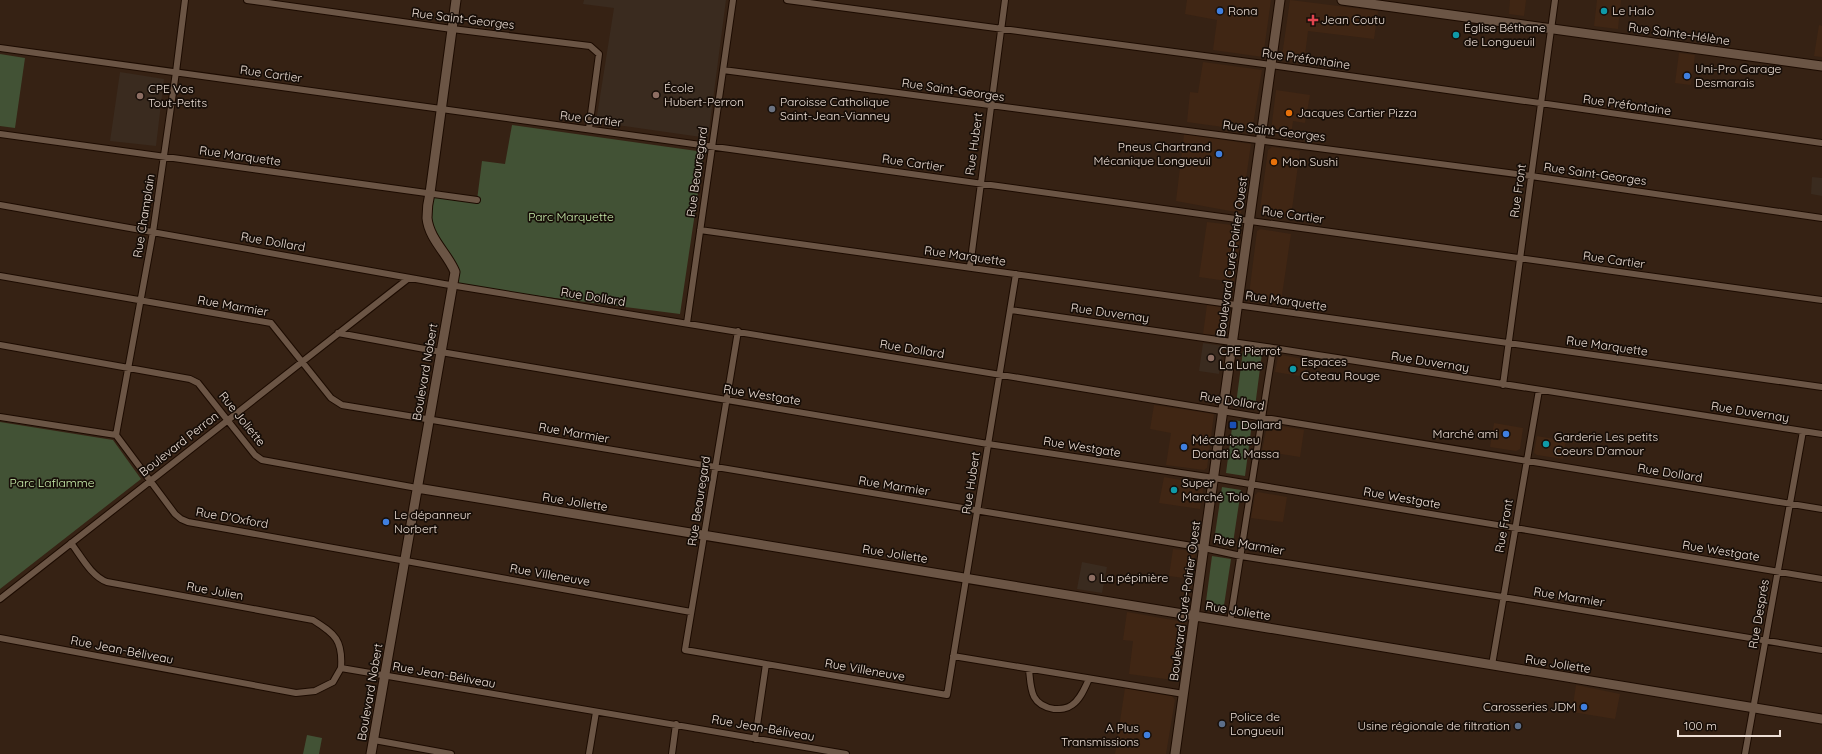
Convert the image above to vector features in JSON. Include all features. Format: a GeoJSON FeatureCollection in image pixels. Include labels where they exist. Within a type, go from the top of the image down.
{"type":"FeatureCollection","features":[{"type":"Feature","properties":{"kind":"street","name":"Rue Champlain"},"geometry":{"type":"LineString","coordinates":[[116,435],[153,232],[185,0]]}},
{"type":"Feature","properties":{"kind":"street","name":"Rue Saint-Georges"},"geometry":{"type":"LineString","coordinates":[[247,0],[452,30],[590,46],[599,54],[589,129]]}},
{"type":"Feature","properties":{"kind":"street","name":"Boulevard Nobert"},"geometry":{"type":"LineString","coordinates":[[371,754],[455,272],[430,230],[427,219],[456,0]]}},
{"type":"Feature","properties":{"kind":"street","name":"Rue Beauregard"},"geometry":{"type":"LineString","coordinates":[[687,323],[733,0]]}},
{"type":"Feature","properties":{"kind":"street","name":"Rue Préfontaine"},"geometry":{"type":"LineString","coordinates":[[787,0],[1271,65],[1822,143]]}},
{"type":"Feature","properties":{"kind":"street","name":"Rue Hubert"},"geometry":{"type":"LineString","coordinates":[[970,267],[1005,0]]}},
{"type":"Feature","properties":{"kind":"street","name":"Boulevard Curé-Poirier Ouest"},"geometry":{"type":"LineString","coordinates":[[1175,754],[1280,0]]}},
{"type":"Feature","properties":{"kind":"street","name":"Rue Sainte-Hélène"},"geometry":{"type":"LineString","coordinates":[[1342,0],[1822,66]]}},
{"type":"Feature","properties":{"kind":"street","name":"Rue Front"},"geometry":{"type":"LineString","coordinates":[[1503,385],[1555,0]]}},
{"type":"Feature","properties":{"kind":"street","name":"Rue Cartier"},"geometry":{"type":"LineString","coordinates":[[0,48],[441,109],[510,120],[589,129],[1822,300]]}},
{"type":"Feature","properties":{"kind":"street","name":"Rue Saint-Georges"},"geometry":{"type":"LineString","coordinates":[[723,70],[1531,176],[1822,218]]}},
{"type":"Feature","properties":{"kind":"street","name":"Rue Marquette"},"geometry":{"type":"LineString","coordinates":[[0,134],[430,192],[477,200]]}},
{"type":"Feature","properties":{"kind":"street","name":"Rue Dollard"},"geometry":{"type":"LineString","coordinates":[[0,205],[409,278],[1822,509]]}},
{"type":"Feature","properties":{"kind":"street","name":"Rue Marquette"},"geometry":{"type":"LineString","coordinates":[[700,230],[1822,387]]}},
{"type":"Feature","properties":{"kind":"street","name":"Rue Hubert"},"geometry":{"type":"LineString","coordinates":[[946,695],[1016,274]]}},
{"type":"Feature","properties":{"kind":"street","name":"Rue Marmier"},"geometry":{"type":"LineString","coordinates":[[0,276],[271,323],[336,403],[715,468],[1204,548],[1241,556],[1503,597],[1822,650]]}},
{"type":"Feature","properties":{"kind":"street","name":"Boulevard Perron"},"geometry":{"type":"LineString","coordinates":[[0,599],[409,278]]}},
{"type":"Feature","properties":{"kind":"street","name":"Rue Duvernay"},"geometry":{"type":"LineString","coordinates":[[1010,310],[1273,348],[1822,434]]}},
{"type":"Feature","properties":{"kind":"street","name":"Rue Beauregard"},"geometry":{"type":"LineString","coordinates":[[685,650],[738,332]]}},
{"type":"Feature","properties":{"kind":"street","name":"Rue Westgate"},"geometry":{"type":"LineString","coordinates":[[338,333],[441,352],[988,444],[1252,484],[1822,579]]}},
{"type":"Feature","properties":{"kind":"street","name":"Rue Joliette"},"geometry":{"type":"LineString","coordinates":[[0,345],[194,381],[255,455],[266,461],[417,488],[1822,719]]}},
{"type":"Feature","properties":{"kind":"street"},"geometry":{"type":"LineString","coordinates":[[1230,622],[1273,348]]}},
{"type":"Feature","properties":{"kind":"street","name":"Rue Front"},"geometry":{"type":"LineString","coordinates":[[1492,665],[1539,390]]}},
{"type":"Feature","properties":{"kind":"street"},"geometry":{"type":"LineString","coordinates":[[0,417],[116,435]]}},
{"type":"Feature","properties":{"kind":"street","name":"Rue Després"},"geometry":{"type":"LineString","coordinates":[[1745,754],[1803,431]]}},
{"type":"Feature","properties":{"kind":"street","name":"Rue D'Oxford"},"geometry":{"type":"LineString","coordinates":[[116,435],[180,519],[188,522],[405,560]]}},
{"type":"Feature","properties":{"kind":"street","name":"Rue Julien"},"geometry":{"type":"LineString","coordinates":[[71,543],[100,580],[313,620],[332,631],[339,644],[342,655],[341,668]]}},
{"type":"Feature","properties":{"kind":"street","name":"Rue Villeneuve"},"geometry":{"type":"LineString","coordinates":[[405,560],[691,612]]}},
{"type":"Feature","properties":{"kind":"street","name":"Rue Jean-Béliveau"},"geometry":{"type":"LineString","coordinates":[[0,638],[296,693],[315,691],[333,682],[341,668],[846,754]]}},
{"type":"Feature","properties":{"kind":"street","name":"Rue Villeneuve"},"geometry":{"type":"LineString","coordinates":[[685,650],[946,695]]}},
{"type":"Feature","properties":{"kind":"street"},"geometry":{"type":"LineString","coordinates":[[953,656],[1184,694]]}},
{"type":"Feature","properties":{"kind":"street"},"geometry":{"type":"LineString","coordinates":[[755,739],[766,664]]}},
{"type":"Feature","properties":{"kind":"street"},"geometry":{"type":"LineString","coordinates":[[1029,669],[1031,691],[1034,698],[1042,705],[1052,708],[1063,709],[1072,705],[1079,698],[1089,679]]}},
{"type":"Feature","properties":{"kind":"street"},"geometry":{"type":"LineString","coordinates":[[589,754],[596,712]]}},
{"type":"Feature","properties":{"kind":"street"},"geometry":{"type":"LineString","coordinates":[[672,754],[676,724]]}},
{"type":"Feature","properties":{"kind":"street"},"geometry":{"type":"LineString","coordinates":[[374,740],[451,754]]}},
{"type":"Feature","properties":{"kind":"shaded area","name":"École Hubert-Perron"},"geometry":{"type":"Polygon","coordinates":[[[584,0],[726,0],[708,138],[596,122],[614,8],[583,4],[584,0]]]}},
{"type":"Feature","properties":{"kind":"shaded area"},"geometry":{"type":"Polygon","coordinates":[[[1187,0],[1271,0],[1263,57],[1213,50],[1217,20],[1185,14],[1187,0]]]}},
{"type":"Feature","properties":{"kind":"shaded area"},"geometry":{"type":"Polygon","coordinates":[[[1290,0],[1378,11],[1374,39],[1308,31],[1304,63],[1283,59],[1282,56],[1290,0]]]}},
{"type":"Feature","properties":{"kind":"shaded area"},"geometry":{"type":"Polygon","coordinates":[[[1510,0],[1526,0],[1524,16],[1509,14],[1510,0]]]}},
{"type":"Feature","properties":{"kind":"shaded area"},"geometry":{"type":"Polygon","coordinates":[[[1597,0],[1621,0],[1618,29],[1594,26],[1597,0]]]}},
{"type":"Feature","properties":{"kind":"shaded area"},"geometry":{"type":"Polygon","coordinates":[[[1819,25],[1822,26],[1822,57],[1814,56],[1819,25]]]}},
{"type":"Feature","properties":{"kind":"shaded area"},"geometry":{"type":"Polygon","coordinates":[[[1679,53],[1695,55],[1691,85],[1675,83],[1679,53]]]}},
{"type":"Feature","properties":{"kind":"shaded area"},"geometry":{"type":"Polygon","coordinates":[[[1203,62],[1262,70],[1252,131],[1187,122],[1190,92],[1198,93],[1203,62]]]}},
{"type":"Feature","properties":{"kind":"shaded area","name":"CPE Vos Tout-Petits"},"geometry":{"type":"Polygon","coordinates":[[[120,72],[164,79],[156,146],[110,141],[120,72]]]}},
{"type":"Feature","properties":{"kind":"shaded area"},"geometry":{"type":"Polygon","coordinates":[[[1276,90],[1310,95],[1305,123],[1293,121],[1291,136],[1272,134],[1271,131],[1276,90]]]}},
{"type":"Feature","properties":{"kind":"shaded area"},"geometry":{"type":"Polygon","coordinates":[[[1184,134],[1251,144],[1241,213],[1176,201],[1184,134]]]}},
{"type":"Feature","properties":{"kind":"shaded area"},"geometry":{"type":"Polygon","coordinates":[[[1272,147],[1300,151],[1291,216],[1262,213],[1260,209],[1268,150],[1272,147]]]}},
{"type":"Feature","properties":{"kind":"shaded area"},"geometry":{"type":"Polygon","coordinates":[[[1812,177],[1822,178],[1822,196],[1811,194],[1812,177]]]}},
{"type":"Feature","properties":{"kind":"shaded area"},"geometry":{"type":"Polygon","coordinates":[[[1207,222],[1241,226],[1234,282],[1199,277],[1207,222]]]}},
{"type":"Feature","properties":{"kind":"shaded area"},"geometry":{"type":"Polygon","coordinates":[[[1260,229],[1291,234],[1281,302],[1251,298],[1249,295],[1257,231],[1260,229]]]}},
{"type":"Feature","properties":{"kind":"shaded area"},"geometry":{"type":"Polygon","coordinates":[[[1207,305],[1227,308],[1226,334],[1203,334],[1207,305]]]}},
{"type":"Feature","properties":{"kind":"shaded area","name":"CPE Pierrot La Lune"},"geometry":{"type":"Polygon","coordinates":[[[1203,343],[1223,346],[1219,374],[1199,371],[1203,343]]]}},
{"type":"Feature","properties":{"kind":"shaded area"},"geometry":{"type":"Polygon","coordinates":[[[1281,355],[1308,360],[1305,377],[1275,372],[1278,357],[1281,355]]]}},
{"type":"Feature","properties":{"kind":"shaded area"},"geometry":{"type":"Polygon","coordinates":[[[1154,405],[1214,414],[1207,468],[1204,470],[1166,465],[1171,433],[1150,429],[1154,405]]]}},
{"type":"Feature","properties":{"kind":"shaded area"},"geometry":{"type":"Polygon","coordinates":[[[1494,423],[1523,428],[1520,449],[1516,451],[1490,447],[1494,423]]]}},
{"type":"Feature","properties":{"kind":"shaded area"},"geometry":{"type":"Polygon","coordinates":[[[1270,424],[1304,430],[1300,457],[1262,451],[1267,426],[1270,424]]]}},
{"type":"Feature","properties":{"kind":"shaded area"},"geometry":{"type":"Polygon","coordinates":[[[1537,436],[1566,441],[1563,459],[1537,455],[1534,453],[1537,436]]]}},
{"type":"Feature","properties":{"kind":"shaded area"},"geometry":{"type":"Polygon","coordinates":[[[1164,477],[1204,484],[1200,509],[1159,503],[1164,477]]]}},
{"type":"Feature","properties":{"kind":"shaded area"},"geometry":{"type":"Polygon","coordinates":[[[1258,492],[1287,497],[1283,522],[1251,518],[1255,495],[1258,492]]]}},
{"type":"Feature","properties":{"kind":"shaded area"},"geometry":{"type":"Polygon","coordinates":[[[1173,549],[1193,551],[1195,555],[1192,579],[1169,576],[1173,549]]]}},
{"type":"Feature","properties":{"kind":"shaded area","name":"La pépinière"},"geometry":{"type":"Polygon","coordinates":[[[1082,562],[1107,567],[1102,593],[1077,589],[1082,562]]]}},
{"type":"Feature","properties":{"kind":"shaded area"},"geometry":{"type":"Polygon","coordinates":[[[1127,612],[1184,622],[1177,678],[1173,680],[1129,674],[1133,641],[1123,640],[1127,612]]]}},
{"type":"Feature","properties":{"kind":"shaded area"},"geometry":{"type":"Polygon","coordinates":[[[1576,685],[1620,694],[1615,719],[1572,712],[1576,685]]]}},
{"type":"Feature","properties":{"kind":"shaded area"},"geometry":{"type":"Polygon","coordinates":[[[1125,688],[1172,696],[1175,700],[1166,754],[1115,754],[1125,688]]]}},
{"type":"Feature","properties":{"kind":"green space"},"geometry":{"type":"Polygon","coordinates":[[[0,54],[25,58],[15,128],[0,126],[0,54]]]}},
{"type":"Feature","properties":{"kind":"green space","name":"Parc Marquette"},"geometry":{"type":"Polygon","coordinates":[[[512,125],[704,152],[680,314],[453,285],[456,268],[440,241],[432,223],[429,204],[430,193],[477,200],[482,161],[505,164],[512,125]]]}},
{"type":"Feature","properties":{"kind":"green space"},"geometry":{"type":"Polygon","coordinates":[[[1243,351],[1262,353],[1255,407],[1236,404],[1243,351]]]}},
{"type":"Feature","properties":{"kind":"green space"},"geometry":{"type":"Polygon","coordinates":[[[1233,420],[1252,423],[1245,476],[1226,473],[1233,420]]]}},
{"type":"Feature","properties":{"kind":"green space","name":"Parc Laflamme"},"geometry":{"type":"Polygon","coordinates":[[[0,422],[113,440],[141,479],[0,589],[0,422]]]}},
{"type":"Feature","properties":{"kind":"green space"},"geometry":{"type":"Polygon","coordinates":[[[1222,487],[1241,490],[1233,543],[1214,541],[1222,487]]]}},
{"type":"Feature","properties":{"kind":"green space"},"geometry":{"type":"Polygon","coordinates":[[[1212,556],[1231,559],[1223,612],[1205,609],[1212,556]]]}},
{"type":"Feature","properties":{"kind":"green space"},"geometry":{"type":"Polygon","coordinates":[[[307,735],[322,738],[319,754],[303,754],[307,735]]]}},
{"type":"Feature","properties":{"kind":"place","name":"Rona"},"geometry":{"type":"Point","coordinates":[1220,11]}},
{"type":"Feature","properties":{"kind":"place","name":"Le Halo"},"geometry":{"type":"Point","coordinates":[1604,11]}},
{"type":"Feature","properties":{"kind":"place","name":"Jean Coutu"},"geometry":{"type":"Point","coordinates":[1313,20]}},
{"type":"Feature","properties":{"kind":"place","name":"Église Béthane de Longueuil"},"geometry":{"type":"Point","coordinates":[1456,35]}},
{"type":"Feature","properties":{"kind":"place","name":"Uni-Pro Garage Desmarais"},"geometry":{"type":"Point","coordinates":[1687,76]}},
{"type":"Feature","properties":{"kind":"place","name":"École Hubert-Perron"},"geometry":{"type":"Point","coordinates":[656,95]}},
{"type":"Feature","properties":{"kind":"place","name":"CPE Vos Tout-Petits"},"geometry":{"type":"Point","coordinates":[140,96]}},
{"type":"Feature","properties":{"kind":"place","name":"Paroisse Catholique Saint-Jean-Vianney"},"geometry":{"type":"Point","coordinates":[772,109]}},
{"type":"Feature","properties":{"kind":"place","name":"Jacques Cartier Pizza"},"geometry":{"type":"Point","coordinates":[1289,113]}},
{"type":"Feature","properties":{"kind":"place","name":"Pneus Chartrand Mécanique Longueuil"},"geometry":{"type":"Point","coordinates":[1219,154]}},
{"type":"Feature","properties":{"kind":"place","name":"Mon Sushi"},"geometry":{"type":"Point","coordinates":[1274,162]}},
{"type":"Feature","properties":{"kind":"place","name":"CPE Pierrot La Lune"},"geometry":{"type":"Point","coordinates":[1211,358]}},
{"type":"Feature","properties":{"kind":"place","name":"Espaces Coteau Rouge"},"geometry":{"type":"Point","coordinates":[1293,369]}},
{"type":"Feature","properties":{"kind":"place","name":"Dollard"},"geometry":{"type":"Point","coordinates":[1233,425]}},
{"type":"Feature","properties":{"kind":"place","name":"Marché ami"},"geometry":{"type":"Point","coordinates":[1506,434]}},
{"type":"Feature","properties":{"kind":"place","name":"Garderie Les petits Coeurs D'amour"},"geometry":{"type":"Point","coordinates":[1546,444]}},
{"type":"Feature","properties":{"kind":"place","name":"Mécanipneu Donati & Massa"},"geometry":{"type":"Point","coordinates":[1184,447]}},
{"type":"Feature","properties":{"kind":"place","name":"Super Marché Tolo"},"geometry":{"type":"Point","coordinates":[1174,490]}},
{"type":"Feature","properties":{"kind":"place","name":"Le dépanneur Norbert"},"geometry":{"type":"Point","coordinates":[386,522]}},
{"type":"Feature","properties":{"kind":"place","name":"La pépinière"},"geometry":{"type":"Point","coordinates":[1092,578]}},
{"type":"Feature","properties":{"kind":"place","name":"Carosseries JDM"},"geometry":{"type":"Point","coordinates":[1584,707]}},
{"type":"Feature","properties":{"kind":"place","name":"Police de Longueuil"},"geometry":{"type":"Point","coordinates":[1222,724]}},
{"type":"Feature","properties":{"kind":"place","name":"Usine régionale de filtration"},"geometry":{"type":"Point","coordinates":[1518,726]}},
{"type":"Feature","properties":{"kind":"place","name":"A Plus Transmissions"},"geometry":{"type":"Point","coordinates":[1147,735]}}]}
